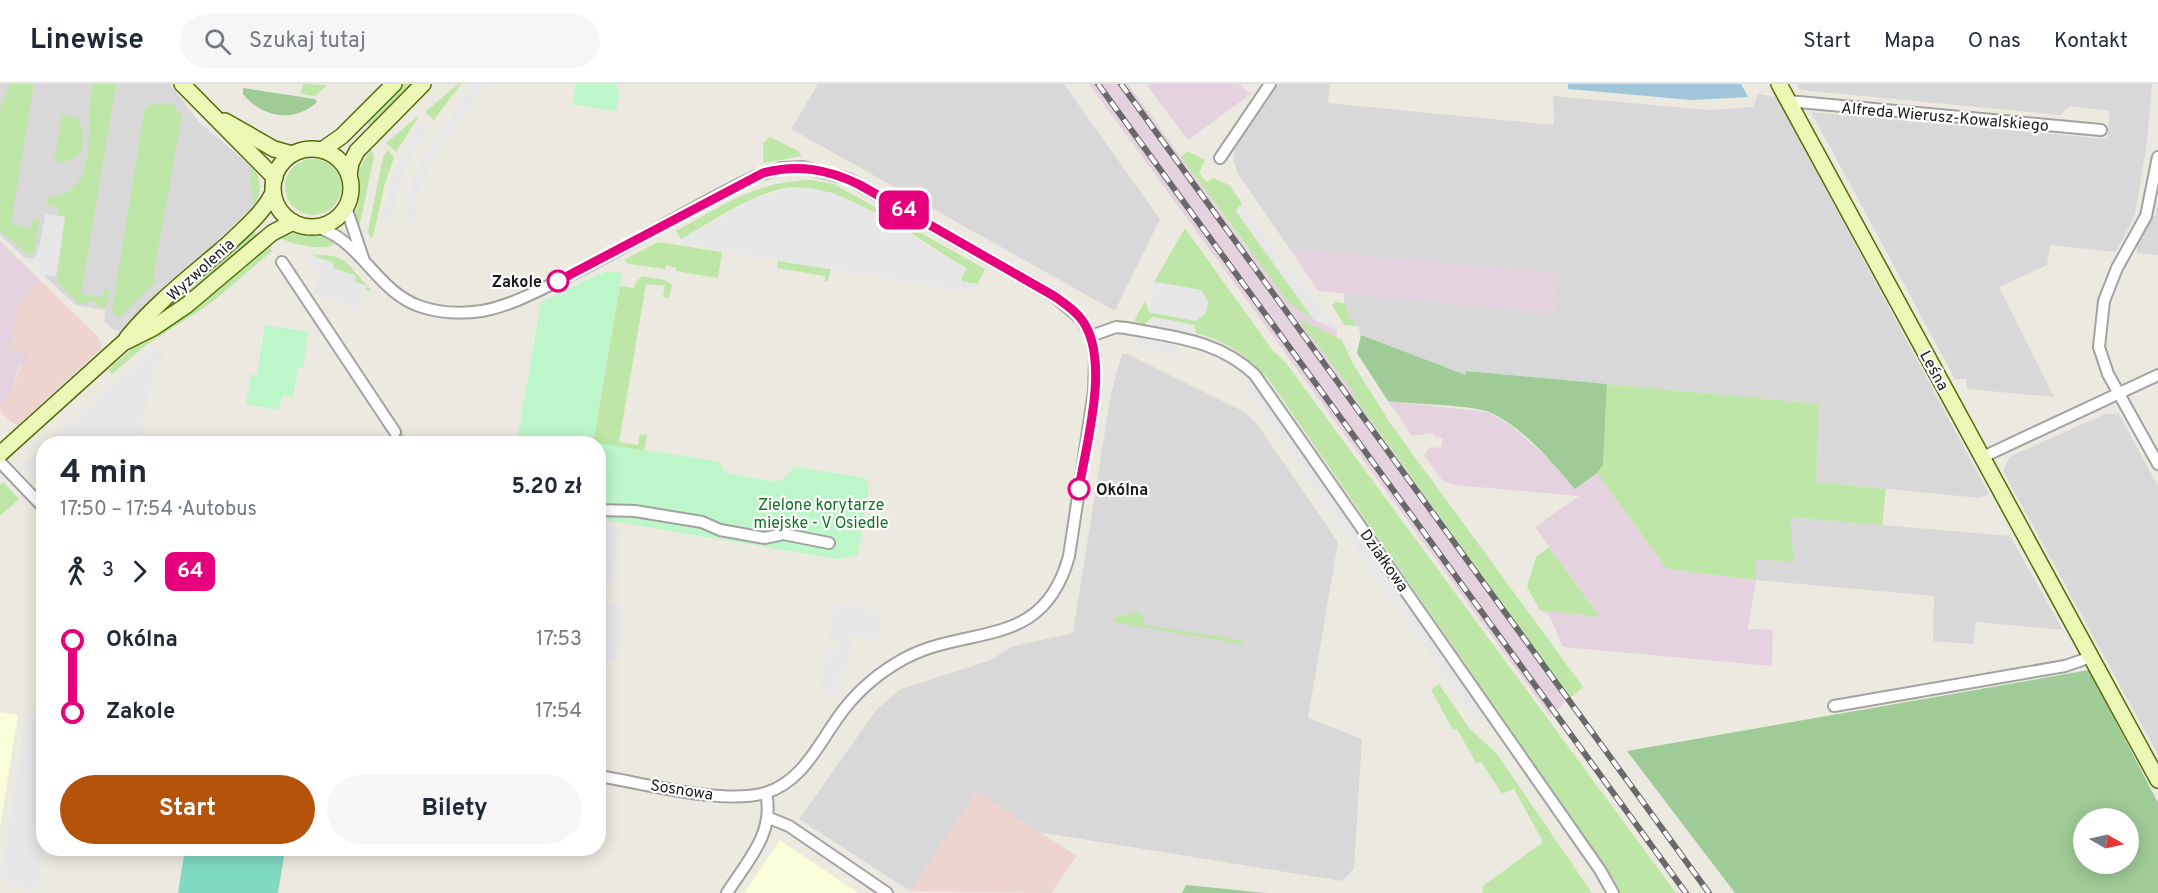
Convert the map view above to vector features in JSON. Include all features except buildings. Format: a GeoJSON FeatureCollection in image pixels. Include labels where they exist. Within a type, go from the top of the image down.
{"type":"FeatureCollection","features":[{"type":"Feature","properties":{"kind":"main road"},"geometry":{"type":"LineString","coordinates":[[182,84],[217,117],[274,185]]}},
{"type":"Feature","properties":{"kind":"main road"},"geometry":{"type":"LineString","coordinates":[[322,150],[342,136],[394,84]]}},
{"type":"Feature","properties":{"kind":"main road"},"geometry":{"type":"LineString","coordinates":[[349,175],[339,159],[322,150],[302,150],[292,154],[279,168],[274,185],[279,210],[293,222],[315,227],[333,221],[346,207],[351,192],[349,175],[351,163],[357,151],[423,84]]}},
{"type":"Feature","properties":{"kind":"main road","name":"Leśna"},"geometry":{"type":"LineString","coordinates":[[1779,84],[2158,780]]}},
{"type":"Feature","properties":{"kind":"main road"},"geometry":{"type":"LineString","coordinates":[[217,117],[274,149],[292,154]]}},
{"type":"Feature","properties":{"kind":"main road","name":"Wyzwolenia"},"geometry":{"type":"LineString","coordinates":[[0,454],[123,343],[146,315],[252,222],[268,203],[274,185]]}},
{"type":"Feature","properties":{"kind":"main road","name":"Wyzwolenia"},"geometry":{"type":"LineString","coordinates":[[123,343],[153,328],[187,305],[272,233],[293,222]]}},
{"type":"Feature","properties":{"kind":"street"},"geometry":{"type":"LineString","coordinates":[[1220,158],[1270,84]]}},
{"type":"Feature","properties":{"kind":"street","name":"Alfreda Wierusz-Kowalskiego"},"geometry":{"type":"LineString","coordinates":[[1788,101],[2101,130]]}},
{"type":"Feature","properties":{"kind":"street"},"geometry":{"type":"LineString","coordinates":[[2158,157],[2146,216],[2109,284],[2100,323],[2099,347],[2118,394],[2158,464]]}},
{"type":"Feature","properties":{"kind":"street"},"geometry":{"type":"LineString","coordinates":[[315,227],[330,231],[396,294],[418,306],[447,312],[484,310],[519,300],[578,272],[756,176],[782,168],[816,169],[860,185],[1054,296],[1082,320],[1091,336],[1095,358],[1094,391],[1069,556],[1064,576],[1054,594],[1028,619],[1012,627],[913,653],[880,673],[854,698],[802,769],[786,783],[766,793],[769,818],[764,833],[727,893]]}},
{"type":"Feature","properties":{"kind":"street"},"geometry":{"type":"LineString","coordinates":[[346,207],[364,261]]}},
{"type":"Feature","properties":{"kind":"street"},"geometry":{"type":"LineString","coordinates":[[282,262],[394,432]]}},
{"type":"Feature","properties":{"kind":"street","name":"Działkowa"},"geometry":{"type":"LineString","coordinates":[[1091,336],[1116,327],[1126,327],[1201,342],[1232,355],[1255,375],[1600,870],[1613,893]]}},
{"type":"Feature","properties":{"kind":"street"},"geometry":{"type":"LineString","coordinates":[[1983,457],[2158,375]]}},
{"type":"Feature","properties":{"kind":"street"},"geometry":{"type":"LineString","coordinates":[[0,462],[36,500]]}},
{"type":"Feature","properties":{"kind":"street"},"geometry":{"type":"LineString","coordinates":[[606,510],[635,511],[702,522],[720,530],[765,538],[783,534],[830,543]]}},
{"type":"Feature","properties":{"kind":"street"},"geometry":{"type":"LineString","coordinates":[[1834,706],[2065,666],[2091,657]]}},
{"type":"Feature","properties":{"kind":"street","name":"Sosnowa"},"geometry":{"type":"LineString","coordinates":[[606,777],[736,797],[766,793]]}},
{"type":"Feature","properties":{"kind":"street"},"geometry":{"type":"LineString","coordinates":[[769,818],[789,826],[886,893]]}},
{"type":"Feature","properties":{"kind":"shaded area"},"geometry":{"type":"Polygon","coordinates":[[[0,84],[170,84],[199,122],[252,167],[254,206],[121,331],[114,330],[104,321],[105,310],[76,305],[45,277],[46,275],[56,276],[46,214],[38,253],[32,259],[24,257],[0,235],[0,84]]]}},
{"type":"Feature","properties":{"kind":"shaded area"},"geometry":{"type":"Polygon","coordinates":[[[474,84],[486,84],[437,151],[419,192],[415,223],[405,223],[412,182],[422,159],[474,84]]]}},
{"type":"Feature","properties":{"kind":"shaded area"},"geometry":{"type":"Polygon","coordinates":[[[818,84],[1064,84],[1160,219],[1115,311],[791,129],[818,84]]]}},
{"type":"Feature","properties":{"kind":"shaded area"},"geometry":{"type":"Polygon","coordinates":[[[1089,84],[1128,84],[1247,248],[1314,320],[1337,330],[1337,336],[1322,332],[1299,320],[1356,395],[1354,397],[1570,698],[1550,716],[1089,84]]]}},
{"type":"Feature","properties":{"kind":"shaded area"},"geometry":{"type":"Polygon","coordinates":[[[1146,84],[1238,84],[1251,94],[1188,140],[1146,84]]]}},
{"type":"Feature","properties":{"kind":"shaded area"},"geometry":{"type":"Polygon","coordinates":[[[1278,84],[1330,84],[1328,103],[1554,125],[1553,96],[1710,110],[1753,107],[1758,94],[1776,97],[1989,494],[1980,498],[1816,482],[1819,404],[1467,371],[1466,375],[1361,335],[1358,326],[1350,319],[1344,303],[1344,293],[1553,313],[1556,273],[1290,249],[1238,174],[1233,159],[1237,141],[1278,84]]]}},
{"type":"Feature","properties":{"kind":"shaded area"},"geometry":{"type":"Polygon","coordinates":[[[1797,84],[2152,84],[2147,142],[2135,215],[2116,252],[2050,245],[2047,265],[1999,287],[2054,397],[1967,389],[1966,379],[1955,379],[1811,112],[2107,139],[2110,111],[2070,106],[2060,115],[1800,90],[1797,84]]]}},
{"type":"Feature","properties":{"kind":"shaded area"},"geometry":{"type":"Polygon","coordinates":[[[423,121],[430,126],[404,168],[391,223],[381,221],[394,169],[407,142],[423,121]]]}},
{"type":"Feature","properties":{"kind":"shaded area"},"geometry":{"type":"Polygon","coordinates":[[[809,188],[833,193],[861,206],[967,269],[961,278],[963,282],[978,284],[971,296],[966,292],[681,244],[682,239],[755,199],[782,190],[809,188]]]}},
{"type":"Feature","properties":{"kind":"shaded area"},"geometry":{"type":"Polygon","coordinates":[[[2158,202],[2158,255],[2137,253],[2137,245],[2152,216],[2155,216],[2158,202]]]}},
{"type":"Feature","properties":{"kind":"shaded area"},"geometry":{"type":"Polygon","coordinates":[[[1242,203],[1337,330],[1314,320],[1236,211],[1242,203]]]}},
{"type":"Feature","properties":{"kind":"shaded area"},"geometry":{"type":"Polygon","coordinates":[[[46,214],[65,217],[56,276],[47,275],[45,277],[24,257],[32,259],[38,253],[46,214]]]}},
{"type":"Feature","properties":{"kind":"shaded area"},"geometry":{"type":"Polygon","coordinates":[[[0,241],[41,281],[17,303],[20,306],[16,311],[18,314],[14,318],[17,321],[12,333],[15,336],[9,348],[29,354],[27,365],[20,365],[10,394],[0,403],[0,241]]]}},
{"type":"Feature","properties":{"kind":"shaded area"},"geometry":{"type":"Polygon","coordinates":[[[1290,249],[1556,273],[1553,313],[1318,291],[1290,249]]]}},
{"type":"Feature","properties":{"kind":"shaded area"},"geometry":{"type":"Polygon","coordinates":[[[311,256],[334,263],[333,268],[356,276],[354,281],[367,286],[359,309],[313,294],[321,272],[307,267],[311,256]]]}},
{"type":"Feature","properties":{"kind":"shaded area"},"geometry":{"type":"Polygon","coordinates":[[[41,281],[99,338],[102,348],[18,425],[0,411],[0,403],[10,394],[21,365],[27,365],[29,354],[11,351],[9,348],[17,303],[41,281]]]}},
{"type":"Feature","properties":{"kind":"shaded area"},"geometry":{"type":"Polygon","coordinates":[[[1154,282],[1201,290],[1208,302],[1206,313],[1196,321],[1149,312],[1154,282]]]}},
{"type":"Feature","properties":{"kind":"shaded area"},"geometry":{"type":"Polygon","coordinates":[[[1153,317],[1194,325],[1192,333],[1152,326],[1153,317]]]}},
{"type":"Feature","properties":{"kind":"shaded area"},"geometry":{"type":"Polygon","coordinates":[[[1140,338],[1179,345],[1178,355],[1139,348],[1140,338]]]}},
{"type":"Feature","properties":{"kind":"shaded area"},"geometry":{"type":"Polygon","coordinates":[[[155,346],[166,358],[154,371],[141,436],[56,436],[155,346]]]}},
{"type":"Feature","properties":{"kind":"shaded area"},"geometry":{"type":"Polygon","coordinates":[[[1122,354],[1127,354],[1243,411],[1257,424],[1338,542],[1308,718],[1362,739],[1354,869],[1342,881],[1038,832],[977,792],[910,891],[799,819],[877,709],[901,689],[991,660],[1011,647],[1073,633],[1111,393],[1122,354]]]}},
{"type":"Feature","properties":{"kind":"shaded area"},"geometry":{"type":"Polygon","coordinates":[[[1250,379],[1485,718],[1474,719],[1248,393],[1250,379]]]}},
{"type":"Feature","properties":{"kind":"shaded area"},"geometry":{"type":"Polygon","coordinates":[[[1388,401],[1488,412],[1510,425],[1551,461],[1575,489],[1597,473],[1667,569],[1756,580],[1748,629],[1773,630],[1772,666],[1563,647],[1549,615],[1540,610],[1600,617],[1535,527],[1579,496],[1453,485],[1442,480],[1424,455],[1430,447],[1441,448],[1443,438],[1436,437],[1433,433],[1412,436],[1388,401]]]}},
{"type":"Feature","properties":{"kind":"shaded area"},"geometry":{"type":"Polygon","coordinates":[[[2105,414],[2119,414],[2158,486],[2158,755],[2003,471],[2009,457],[2105,414]]]}},
{"type":"Feature","properties":{"kind":"shaded area"},"geometry":{"type":"Polygon","coordinates":[[[36,454],[36,482],[23,466],[36,454]]]}},
{"type":"Feature","properties":{"kind":"shaded area"},"geometry":{"type":"Polygon","coordinates":[[[1790,517],[2010,536],[2063,630],[1976,622],[1973,644],[1933,641],[1934,596],[1756,580],[1756,559],[1790,517]]]}},
{"type":"Feature","properties":{"kind":"shaded area"},"geometry":{"type":"Polygon","coordinates":[[[606,525],[621,528],[612,582],[606,581],[606,525]]]}},
{"type":"Feature","properties":{"kind":"shaded area"},"geometry":{"type":"Polygon","coordinates":[[[606,602],[627,606],[618,660],[608,659],[606,667],[606,602]]]}},
{"type":"Feature","properties":{"kind":"shaded area"},"geometry":{"type":"Polygon","coordinates":[[[834,603],[884,611],[879,640],[853,636],[847,671],[840,675],[837,692],[832,696],[820,694],[826,650],[838,652],[839,641],[828,639],[834,603]]]}},
{"type":"Feature","properties":{"kind":"shaded area"},"geometry":{"type":"Polygon","coordinates":[[[0,712],[18,715],[0,827],[0,712]]]}},
{"type":"Feature","properties":{"kind":"shaded area"},"geometry":{"type":"Polygon","coordinates":[[[26,714],[36,716],[36,856],[44,856],[38,893],[0,878],[26,714]]]}},
{"type":"Feature","properties":{"kind":"shaded area"},"geometry":{"type":"Polygon","coordinates":[[[977,792],[1077,856],[1051,893],[910,891],[977,792]]]}},
{"type":"Feature","properties":{"kind":"shaded area"},"geometry":{"type":"Polygon","coordinates":[[[780,840],[858,893],[744,893],[780,840]]]}},
{"type":"Feature","properties":{"kind":"green space"},"geometry":{"type":"Polygon","coordinates":[[[10,84],[34,84],[11,224],[32,228],[33,219],[40,220],[34,252],[29,255],[0,231],[0,109],[10,84]]]}},
{"type":"Feature","properties":{"kind":"green space"},"geometry":{"type":"Polygon","coordinates":[[[93,84],[116,84],[81,294],[102,298],[104,289],[110,290],[105,307],[95,306],[96,301],[79,304],[57,281],[65,217],[58,216],[59,208],[46,205],[48,197],[66,193],[77,183],[84,170],[88,153],[90,99],[93,84]]]}},
{"type":"Feature","properties":{"kind":"green space"},"geometry":{"type":"Polygon","coordinates":[[[303,84],[327,85],[315,96],[301,94],[303,84]]]}},
{"type":"Feature","properties":{"kind":"green space"},"geometry":{"type":"Polygon","coordinates":[[[404,84],[412,84],[370,126],[366,122],[404,84]]]}},
{"type":"Feature","properties":{"kind":"green space"},"geometry":{"type":"Polygon","coordinates":[[[458,84],[461,84],[434,120],[425,112],[458,84]]]}},
{"type":"Feature","properties":{"kind":"green space"},"geometry":{"type":"Polygon","coordinates":[[[576,84],[615,84],[620,91],[616,111],[572,104],[576,84]]]}},
{"type":"Feature","properties":{"kind":"green space"},"geometry":{"type":"Polygon","coordinates":[[[243,88],[315,99],[317,102],[298,113],[278,115],[250,102],[243,94],[243,88]]]}},
{"type":"Feature","properties":{"kind":"green space"},"geometry":{"type":"Polygon","coordinates":[[[154,104],[172,104],[182,115],[153,278],[157,280],[120,317],[112,311],[145,107],[154,104]]]}},
{"type":"Feature","properties":{"kind":"green space"},"geometry":{"type":"Polygon","coordinates":[[[62,114],[79,119],[82,128],[82,144],[77,155],[71,159],[54,162],[62,114]]]}},
{"type":"Feature","properties":{"kind":"green space"},"geometry":{"type":"Polygon","coordinates":[[[418,118],[396,152],[386,143],[418,118]]]}},
{"type":"Feature","properties":{"kind":"green space"},"geometry":{"type":"Polygon","coordinates":[[[770,137],[798,151],[802,156],[763,163],[763,144],[770,137]]]}},
{"type":"Feature","properties":{"kind":"green space"},"geometry":{"type":"Polygon","coordinates":[[[371,149],[374,157],[357,228],[354,220],[360,196],[359,169],[371,149]]]}},
{"type":"Feature","properties":{"kind":"green space"},"geometry":{"type":"Polygon","coordinates":[[[388,150],[394,158],[385,183],[373,237],[370,237],[368,231],[383,157],[388,150]]]}},
{"type":"Feature","properties":{"kind":"green space"},"geometry":{"type":"Polygon","coordinates":[[[1187,151],[1205,160],[1199,173],[1206,182],[1214,178],[1229,185],[1242,203],[1236,211],[1314,320],[1288,302],[1181,157],[1187,151]]]}},
{"type":"Feature","properties":{"kind":"green space"},"geometry":{"type":"Polygon","coordinates":[[[313,159],[328,164],[336,172],[341,187],[336,202],[328,210],[313,215],[298,210],[290,202],[285,187],[290,172],[298,164],[313,159]]]}},
{"type":"Feature","properties":{"kind":"green space"},"geometry":{"type":"Polygon","coordinates":[[[252,167],[258,177],[260,187],[254,206],[250,176],[252,167]]]}},
{"type":"Feature","properties":{"kind":"green space"},"geometry":{"type":"Polygon","coordinates":[[[809,180],[834,184],[985,269],[978,284],[963,282],[961,278],[966,268],[901,227],[851,201],[826,192],[802,188],[780,189],[754,198],[681,239],[676,231],[724,204],[755,190],[772,185],[809,180]]]}},
{"type":"Feature","properties":{"kind":"green space"},"geometry":{"type":"Polygon","coordinates":[[[1185,228],[1273,351],[1286,363],[1676,893],[1620,893],[1612,877],[1267,377],[1235,350],[1196,333],[1194,325],[1153,317],[1144,324],[1134,321],[1145,301],[1149,312],[1196,321],[1208,302],[1201,290],[1154,282],[1185,228]]]}},
{"type":"Feature","properties":{"kind":"green space"},"geometry":{"type":"Polygon","coordinates":[[[253,230],[257,235],[207,280],[146,326],[146,320],[190,287],[253,230]]]}},
{"type":"Feature","properties":{"kind":"green space"},"geometry":{"type":"Polygon","coordinates":[[[293,233],[324,236],[335,244],[323,247],[307,246],[280,237],[293,233]]]}},
{"type":"Feature","properties":{"kind":"green space"},"geometry":{"type":"Polygon","coordinates":[[[658,242],[722,252],[718,278],[676,271],[676,268],[666,265],[665,269],[629,264],[624,260],[658,242]]]}},
{"type":"Feature","properties":{"kind":"green space"},"geometry":{"type":"Polygon","coordinates":[[[267,245],[272,251],[210,304],[146,345],[112,374],[108,370],[134,347],[204,302],[267,245]]]}},
{"type":"Feature","properties":{"kind":"green space"},"geometry":{"type":"Polygon","coordinates":[[[311,254],[334,256],[345,261],[372,291],[365,290],[367,286],[354,281],[356,276],[332,268],[334,264],[311,254]]]}},
{"type":"Feature","properties":{"kind":"green space"},"geometry":{"type":"Polygon","coordinates":[[[777,261],[831,269],[828,281],[825,281],[825,276],[778,268],[777,261]]]}},
{"type":"Feature","properties":{"kind":"green space","name":"Zielone korytarze miejske - V Osiedle"},"geometry":{"type":"Polygon","coordinates":[[[607,271],[622,273],[594,436],[518,436],[541,302],[559,293],[560,296],[568,292],[567,289],[607,271]]]}},
{"type":"Feature","properties":{"kind":"green space"},"geometry":{"type":"Polygon","coordinates":[[[642,276],[665,280],[672,285],[669,298],[663,297],[665,286],[646,284],[619,442],[638,445],[640,434],[647,435],[644,452],[606,445],[606,436],[594,436],[620,286],[634,288],[642,276]]]}},
{"type":"Feature","properties":{"kind":"green space"},"geometry":{"type":"Polygon","coordinates":[[[1336,302],[1344,303],[1350,319],[1358,326],[1344,325],[1332,305],[1336,302]]]}},
{"type":"Feature","properties":{"kind":"green space"},"geometry":{"type":"Polygon","coordinates":[[[1297,318],[1342,340],[1352,362],[1390,423],[1583,687],[1570,698],[1354,397],[1355,394],[1297,318]]]}},
{"type":"Feature","properties":{"kind":"green space"},"geometry":{"type":"Polygon","coordinates":[[[265,325],[308,332],[303,368],[298,367],[293,397],[282,396],[279,410],[246,404],[251,375],[257,375],[265,325]]]}},
{"type":"Feature","properties":{"kind":"green space"},"geometry":{"type":"Polygon","coordinates":[[[1361,335],[1466,375],[1466,371],[1607,384],[1603,465],[1597,473],[1575,489],[1525,436],[1489,412],[1456,406],[1388,401],[1357,353],[1361,335]]]}},
{"type":"Feature","properties":{"kind":"green space"},"geometry":{"type":"Polygon","coordinates":[[[1607,384],[1819,404],[1816,482],[1886,489],[1882,525],[1790,517],[1794,562],[1756,559],[1756,580],[1667,569],[1597,473],[1603,465],[1607,384]]]}},
{"type":"Feature","properties":{"kind":"green space","name":"Zielone korytarze miejske - V Osiedle"},"geometry":{"type":"Polygon","coordinates":[[[606,444],[720,462],[725,473],[772,481],[782,480],[794,467],[865,478],[869,485],[858,555],[837,559],[606,520],[606,444]]]}},
{"type":"Feature","properties":{"kind":"green space"},"geometry":{"type":"Polygon","coordinates":[[[3,482],[19,499],[0,516],[0,485],[3,482]]]}},
{"type":"Feature","properties":{"kind":"green space"},"geometry":{"type":"Polygon","coordinates":[[[1549,547],[1600,617],[1540,610],[1527,587],[1536,557],[1549,547]]]}},
{"type":"Feature","properties":{"kind":"green space"},"geometry":{"type":"Polygon","coordinates":[[[1137,612],[1143,616],[1145,625],[1243,642],[1241,644],[1113,622],[1115,617],[1137,612]]]}},
{"type":"Feature","properties":{"kind":"green space"},"geometry":{"type":"Polygon","coordinates":[[[2089,670],[2158,803],[2158,893],[1735,893],[1627,751],[2089,670]]]}},
{"type":"Feature","properties":{"kind":"green space"},"geometry":{"type":"Polygon","coordinates":[[[1439,684],[1469,728],[1497,754],[1592,893],[1482,893],[1484,885],[1543,842],[1514,789],[1502,794],[1481,762],[1476,763],[1457,729],[1453,730],[1431,690],[1439,684]]]}},
{"type":"Feature","properties":{"kind":"green space"},"geometry":{"type":"Polygon","coordinates":[[[184,856],[284,856],[278,893],[178,893],[184,856]]]}},
{"type":"Feature","properties":{"kind":"green space"},"geometry":{"type":"Polygon","coordinates":[[[1186,885],[1266,893],[1182,893],[1186,885]]]}},
{"type":"Feature","properties":{"kind":"water"},"geometry":{"type":"Polygon","coordinates":[[[1568,84],[1741,84],[1748,97],[1692,100],[1568,89],[1568,84]]]}},
{"type":"Feature","properties":{"kind":"tunnel"},"geometry":{"type":"LineString","coordinates":[[395,432],[398,436]]}},
{"type":"Feature","properties":{"kind":"railway"},"geometry":{"type":"LineString","coordinates":[[1098,84],[1686,893]]}},
{"type":"Feature","properties":{"kind":"railway"},"geometry":{"type":"LineString","coordinates":[[1121,84],[1709,893]]}},
{"type":"Feature","properties":{"kind":"bus line","name":"64"},"geometry":{"type":"LineString","coordinates":[[558,281],[609,256],[741,182],[763,173],[782,168],[803,168],[837,174],[1054,296],[1082,320],[1091,336],[1096,374],[1079,489]]}},
{"type":"Feature","properties":{"kind":"place","name":"Zakole"},"geometry":{"type":"Point","coordinates":[558,281]}},
{"type":"Feature","properties":{"kind":"place","name":"Okólna"},"geometry":{"type":"Point","coordinates":[1079,489]}}]}
